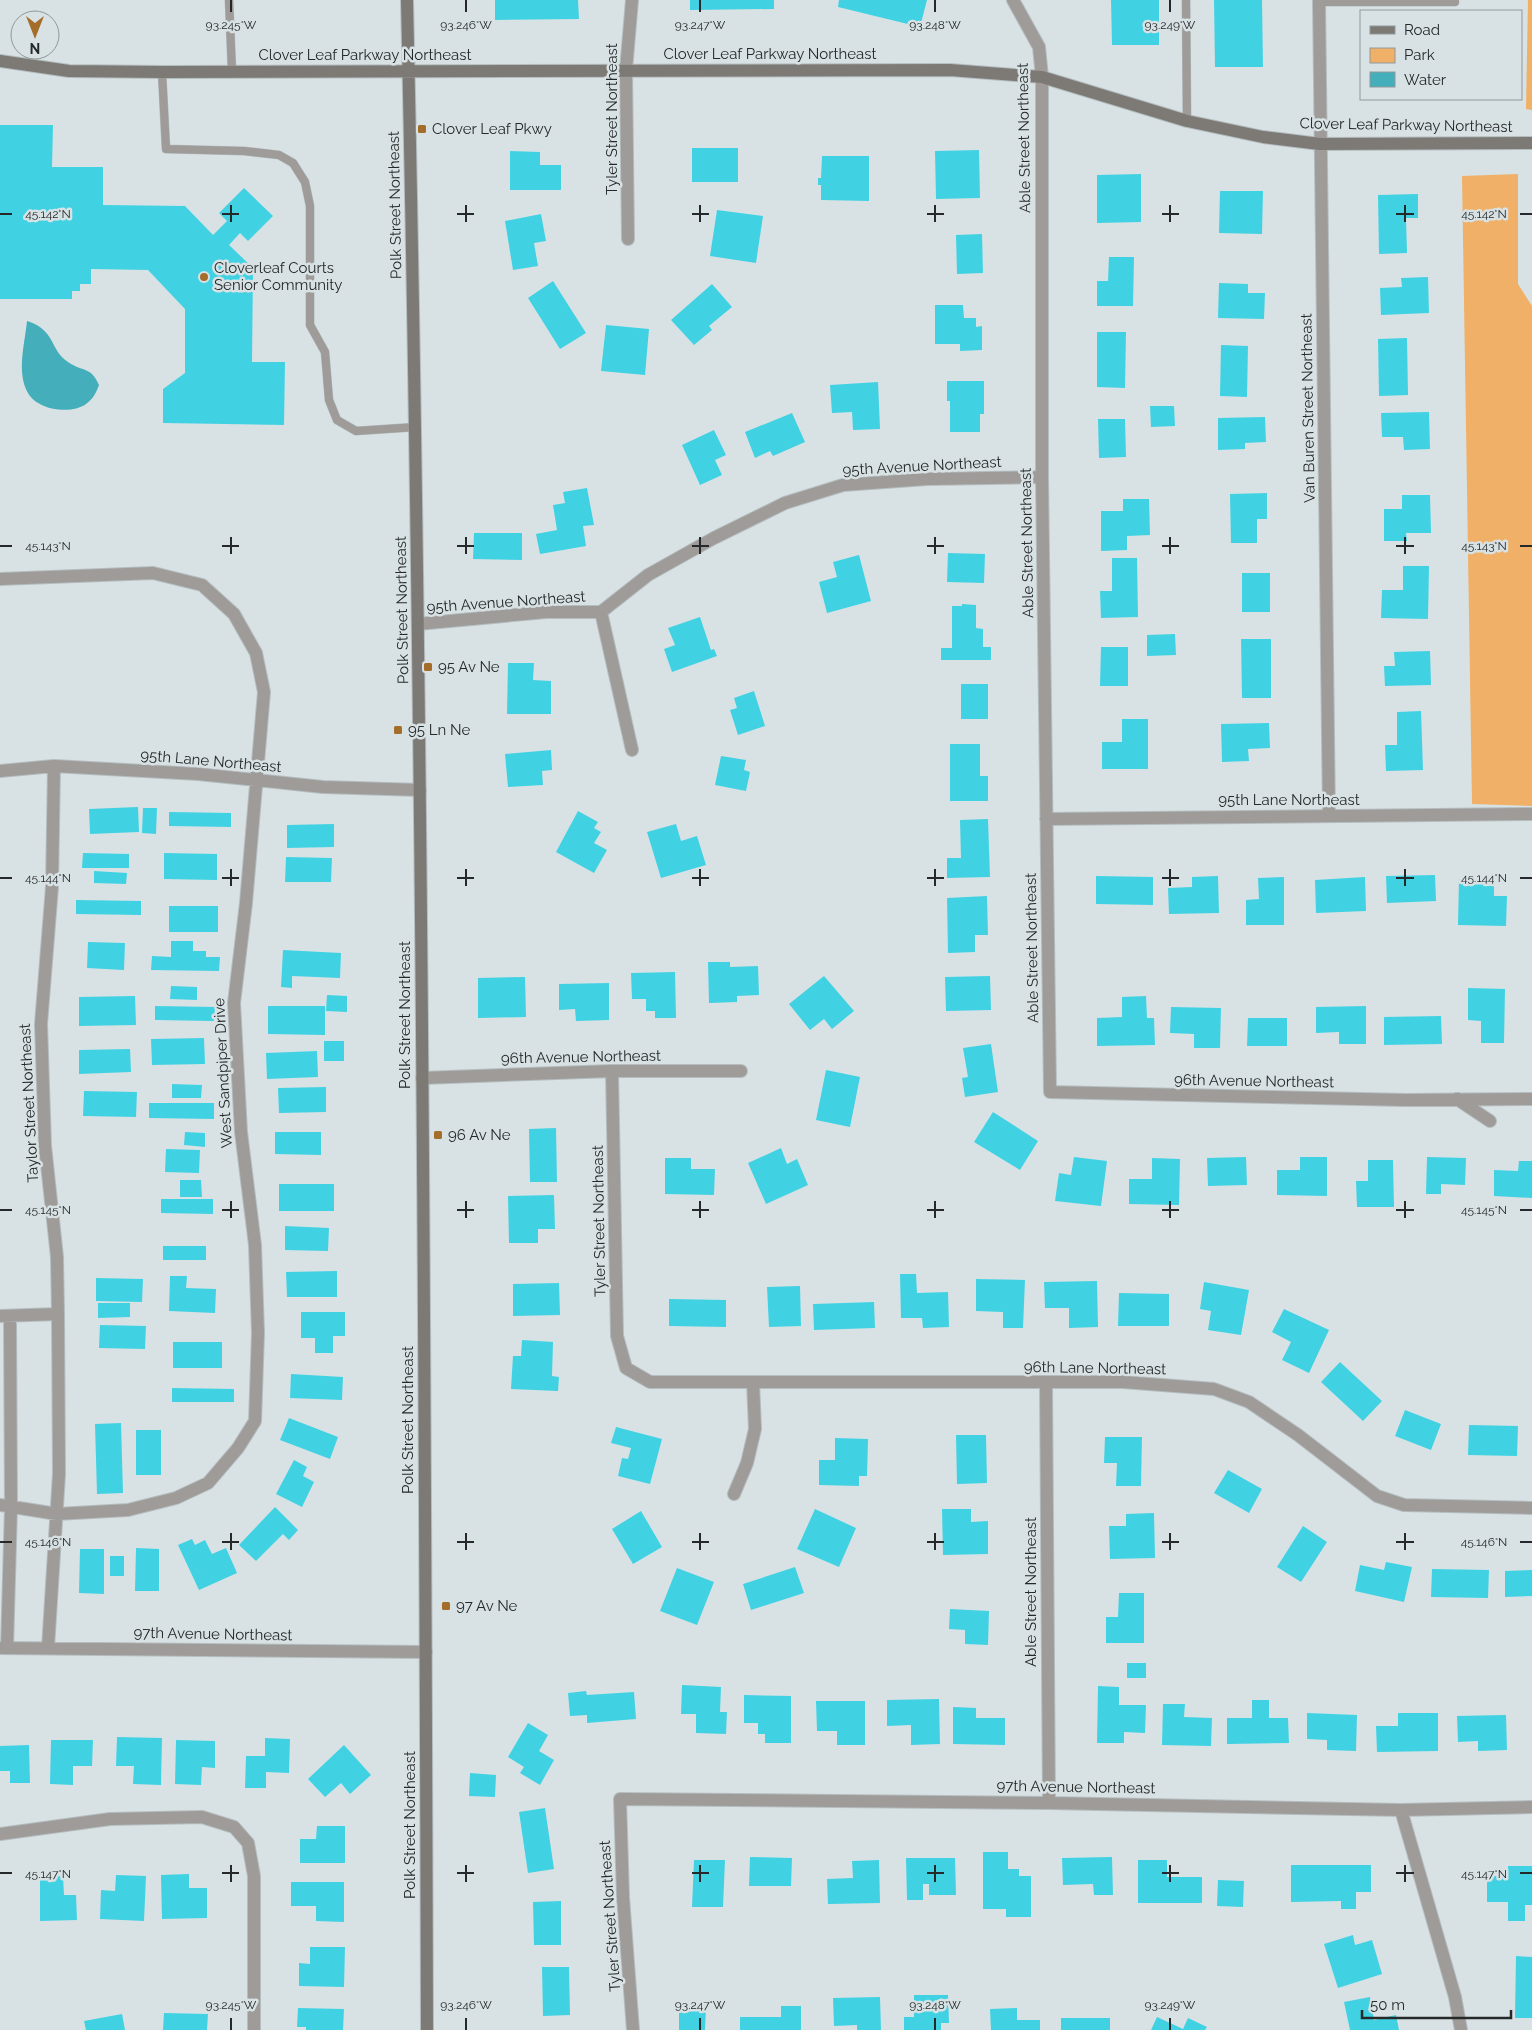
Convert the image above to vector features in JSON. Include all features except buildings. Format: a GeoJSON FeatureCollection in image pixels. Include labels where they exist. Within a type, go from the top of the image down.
{"type":"FeatureCollection","features":[{"type":"Feature","properties":{"kind":"street","name":"Polk Street Northeast"},"geometry":{"type":"LineString","coordinates":[[407,0],[416,428],[420,790],[427,2030]]}},
{"type":"Feature","properties":{"kind":"street","name":"Tyler Street Northeast"},"geometry":{"type":"LineString","coordinates":[[628,239],[626,70],[632,0]]}},
{"type":"Feature","properties":{"kind":"street","name":"Able Street Northeast"},"geometry":{"type":"LineString","coordinates":[[1014,0],[1038,47],[1042,77],[1042,477],[1050,1092]]}},
{"type":"Feature","properties":{"kind":"street","name":"Van Buren Street Northeast"},"geometry":{"type":"LineString","coordinates":[[1319,1],[1329,816]]}},
{"type":"Feature","properties":{"kind":"street","name":"Clover Leaf Parkway Northeast"},"geometry":{"type":"LineString","coordinates":[[0,61],[69,71],[162,72],[950,70],[1042,77],[1186,121],[1263,137],[1320,144],[1532,143]]}},
{"type":"Feature","properties":{"kind":"street","name":"95th Avenue Northeast"},"geometry":{"type":"LineString","coordinates":[[418,624],[546,612],[601,612],[648,575],[714,538],[785,502],[843,485],[927,479],[1042,477]]}},
{"type":"Feature","properties":{"kind":"street","name":"West Sandpiper Drive"},"geometry":{"type":"LineString","coordinates":[[0,579],[153,572],[202,585],[234,614],[256,652],[264,692],[234,1003],[241,1132],[255,1245],[258,1333],[255,1421],[238,1448],[208,1483],[176,1498],[128,1510],[57,1514]]}},
{"type":"Feature","properties":{"kind":"street"},"geometry":{"type":"LineString","coordinates":[[601,612],[632,750]]}},
{"type":"Feature","properties":{"kind":"street","name":"95th Lane Northeast"},"geometry":{"type":"LineString","coordinates":[[0,771],[54,766],[198,774],[323,787],[420,790]]}},
{"type":"Feature","properties":{"kind":"street","name":"Taylor Street Northeast"},"geometry":{"type":"LineString","coordinates":[[48,1648],[59,1474],[58,1314],[57,1257],[45,1146],[41,1024],[52,887],[54,766]]}},
{"type":"Feature","properties":{"kind":"street","name":"95th Lane Northeast"},"geometry":{"type":"LineString","coordinates":[[1046,819],[1532,814]]}},
{"type":"Feature","properties":{"kind":"street","name":"Tyler Street Northeast"},"geometry":{"type":"LineString","coordinates":[[612,1071],[617,1336],[626,1368]]}},
{"type":"Feature","properties":{"kind":"street","name":"96th Avenue Northeast"},"geometry":{"type":"LineString","coordinates":[[422,1078],[612,1071],[741,1071]]}},
{"type":"Feature","properties":{"kind":"street","name":"96th Avenue Northeast"},"geometry":{"type":"LineString","coordinates":[[1050,1092],[1405,1100],[1532,1099]]}},
{"type":"Feature","properties":{"kind":"street"},"geometry":{"type":"LineString","coordinates":[[1457,1099],[1490,1121]]}},
{"type":"Feature","properties":{"kind":"street"},"geometry":{"type":"LineString","coordinates":[[4,1648],[6,1506],[5,1316],[58,1314]]}},
{"type":"Feature","properties":{"kind":"street","name":"96th Lane Northeast"},"geometry":{"type":"LineString","coordinates":[[626,1368],[650,1382],[1123,1382],[1214,1389],[1249,1402],[1298,1435],[1376,1496],[1404,1505],[1532,1508]]}},
{"type":"Feature","properties":{"kind":"street"},"geometry":{"type":"LineString","coordinates":[[734,1494],[747,1462],[755,1429],[753,1382]]}},
{"type":"Feature","properties":{"kind":"street","name":"Able Street Northeast"},"geometry":{"type":"LineString","coordinates":[[1046,1382],[1049,1803]]}},
{"type":"Feature","properties":{"kind":"street"},"geometry":{"type":"LineString","coordinates":[[6,1506],[57,1514]]}},
{"type":"Feature","properties":{"kind":"street","name":"97th Avenue Northeast"},"geometry":{"type":"LineString","coordinates":[[4,1648],[426,1652]]}},
{"type":"Feature","properties":{"kind":"street","name":"Tyler Street Northeast"},"geometry":{"type":"LineString","coordinates":[[620,1799],[623,1897],[633,2030]]}},
{"type":"Feature","properties":{"kind":"street","name":"97th Avenue Northeast"},"geometry":{"type":"LineString","coordinates":[[620,1799],[1049,1803],[1400,1810],[1532,1807]]}},
{"type":"Feature","properties":{"kind":"street"},"geometry":{"type":"LineString","coordinates":[[1400,1810],[1455,1997],[1461,2030]]}},
{"type":"Feature","properties":{"kind":"street"},"geometry":{"type":"LineString","coordinates":[[0,1834],[110,1819],[202,1817],[234,1827],[248,1843],[254,1876],[254,2030]]}},
{"type":"Feature","properties":{"kind":"lane"},"geometry":{"type":"LineString","coordinates":[[229,0],[232,71]]}},
{"type":"Feature","properties":{"kind":"lane"},"geometry":{"type":"LineString","coordinates":[[1186,0],[1186,121]]}},
{"type":"Feature","properties":{"kind":"lane"},"geometry":{"type":"LineString","coordinates":[[1319,1],[1454,2]]}},
{"type":"Feature","properties":{"kind":"lane"},"geometry":{"type":"LineString","coordinates":[[162,72],[166,149],[244,151],[279,155],[293,163],[305,182],[310,206],[310,325],[325,352],[329,400],[337,420],[356,431],[416,428]]}},
{"type":"Feature","properties":{"kind":"green space"},"geometry":{"type":"Polygon","coordinates":[[[1528,0],[1532,0],[1532,110],[1526,109],[1528,0]]]}},
{"type":"Feature","properties":{"kind":"green space"},"geometry":{"type":"Polygon","coordinates":[[[1518,174],[1518,284],[1532,306],[1532,806],[1472,804],[1462,176],[1518,174]]]}},
{"type":"Feature","properties":{"kind":"water"},"geometry":{"type":"Polygon","coordinates":[[[27,321],[43,329],[48,334],[62,357],[73,365],[89,372],[96,379],[99,385],[98,388],[86,404],[63,410],[46,407],[32,399],[24,385],[22,376],[23,348],[27,321]]]}},
{"type":"Feature","properties":{"kind":"place","name":"Clover Leaf Pkwy"},"geometry":{"type":"Point","coordinates":[422,129]}},
{"type":"Feature","properties":{"kind":"place","name":"Cloverleaf Courts Senior Community"},"geometry":{"type":"Point","coordinates":[204,277]}},
{"type":"Feature","properties":{"kind":"place","name":"95 Av Ne"},"geometry":{"type":"Point","coordinates":[428,667]}},
{"type":"Feature","properties":{"kind":"place","name":"95 Ln Ne"},"geometry":{"type":"Point","coordinates":[398,730]}},
{"type":"Feature","properties":{"kind":"place","name":"96 Av Ne"},"geometry":{"type":"Point","coordinates":[438,1135]}},
{"type":"Feature","properties":{"kind":"place","name":"97 Av Ne"},"geometry":{"type":"Point","coordinates":[446,1606]}}]}
